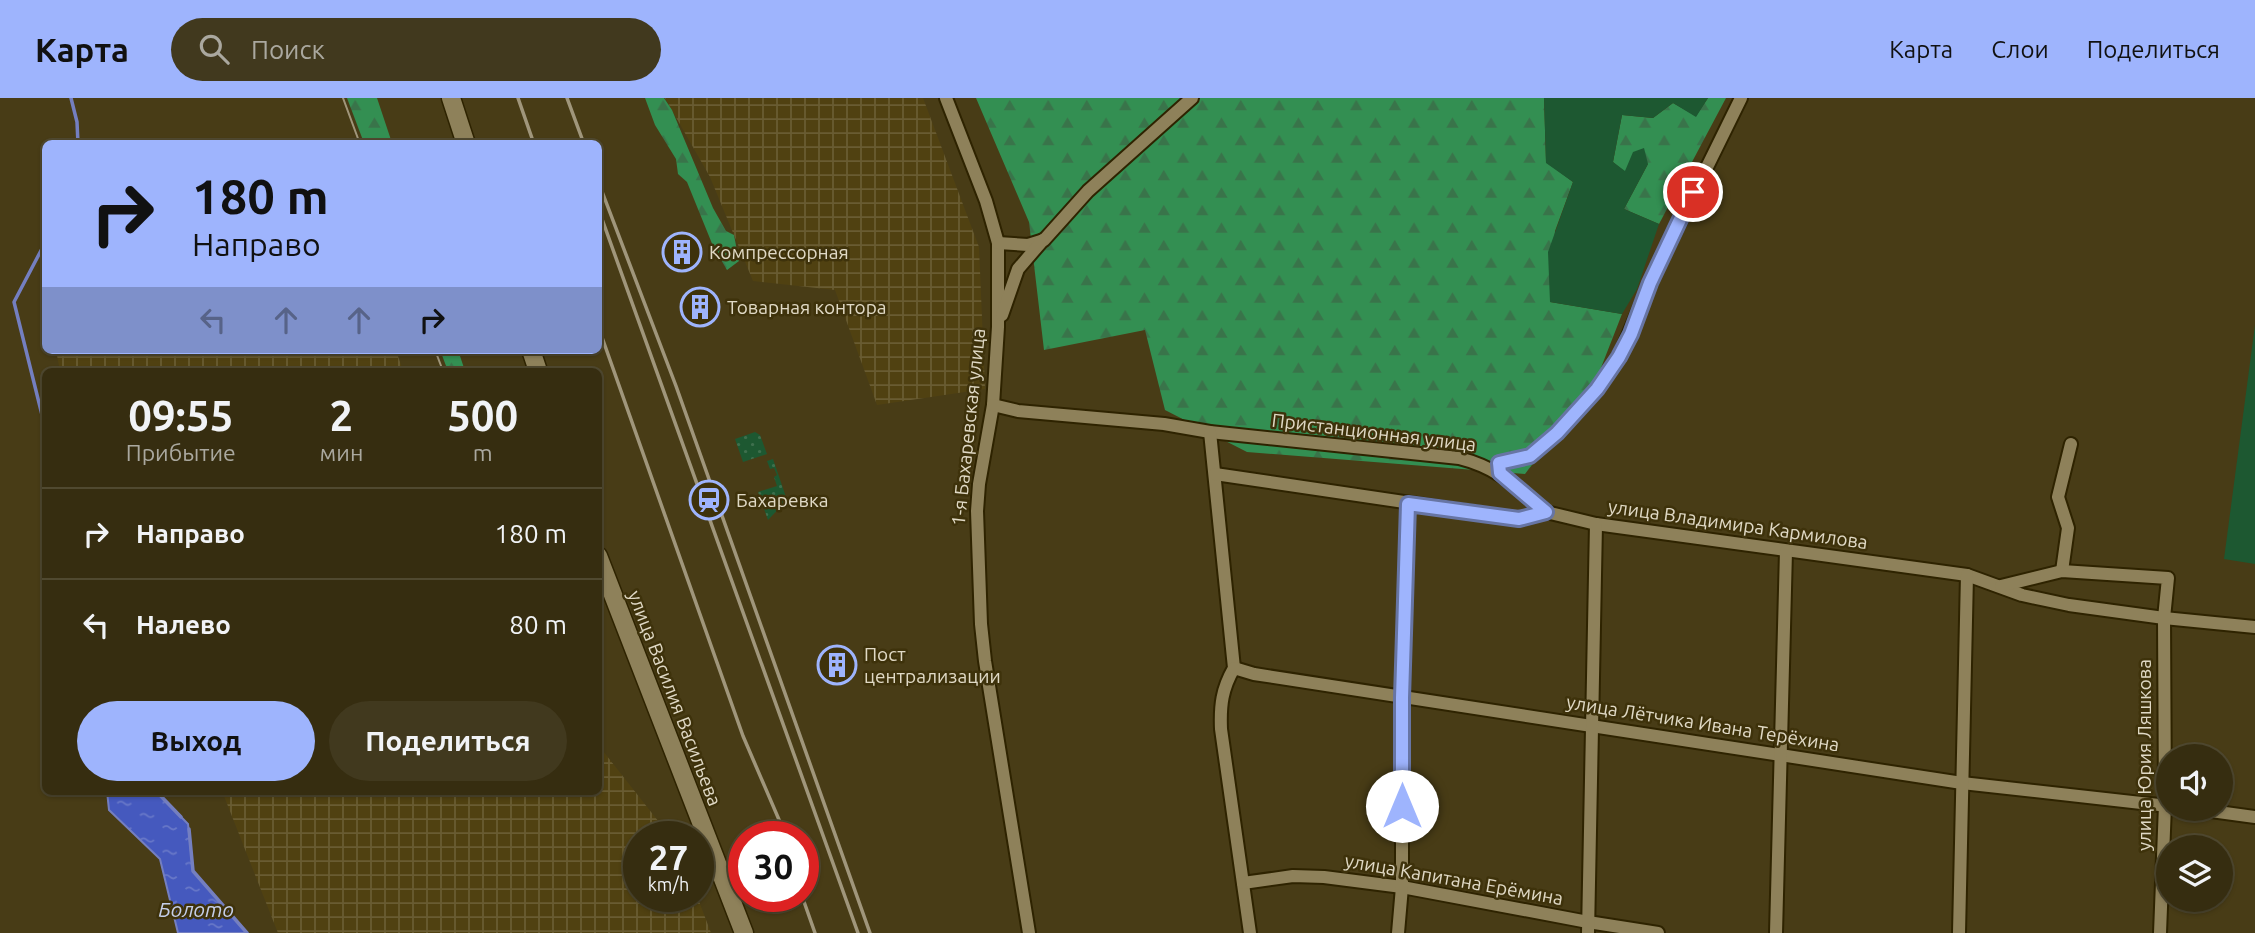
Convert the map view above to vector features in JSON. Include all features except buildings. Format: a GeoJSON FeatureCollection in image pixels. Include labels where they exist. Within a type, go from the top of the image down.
{"type":"FeatureCollection","features":[{"type":"Feature","properties":{"kind":"main road"},"geometry":{"type":"LineString","coordinates":[[451,98],[465,140]]}},
{"type":"Feature","properties":{"kind":"main road","name":"улица Василия Васильева"},"geometry":{"type":"LineString","coordinates":[[602,566],[744,933]]}},
{"type":"Feature","properties":{"kind":"street","name":"1-я Бахаревская улица"},"geometry":{"type":"LineString","coordinates":[[946,98],[986,201],[998,243],[998,327],[993,405],[977,511],[981,624],[1029,933]]}},
{"type":"Feature","properties":{"kind":"street"},"geometry":{"type":"LineString","coordinates":[[998,327],[1018,269],[1087,191],[1192,98]]}},
{"type":"Feature","properties":{"kind":"street","name":"Пристанционная улица"},"geometry":{"type":"LineString","coordinates":[[1500,473],[1499,463],[1530,456],[1557,433],[1597,389],[1619,357],[1631,334],[1650,283],[1741,98]]}},
{"type":"Feature","properties":{"kind":"street"},"geometry":{"type":"LineString","coordinates":[[998,243],[1028,245],[1044,240]]}},
{"type":"Feature","properties":{"kind":"street","name":"Пристанционная улица"},"geometry":{"type":"LineString","coordinates":[[993,405],[1018,411],[1164,424],[1210,432],[1459,458],[1480,463],[1500,473]]}},
{"type":"Feature","properties":{"kind":"street"},"geometry":{"type":"LineString","coordinates":[[1210,432],[1234,668],[1224,685],[1220,719],[1250,933]]}},
{"type":"Feature","properties":{"kind":"street"},"geometry":{"type":"LineString","coordinates":[[2001,586],[2062,571],[2068,528],[2058,496],[2071,444]]}},
{"type":"Feature","properties":{"kind":"street"},"geometry":{"type":"LineString","coordinates":[[1500,473],[1546,512]]}},
{"type":"Feature","properties":{"kind":"street","name":"улица Владимира Кармилова"},"geometry":{"type":"LineString","coordinates":[[1215,474],[1519,519],[1546,512],[1597,524],[1967,575],[2022,595],[2069,605],[2255,627]]}},
{"type":"Feature","properties":{"kind":"street"},"geometry":{"type":"LineString","coordinates":[[1398,933],[1402,887],[1402,698],[1408,504]]}},
{"type":"Feature","properties":{"kind":"street"},"geometry":{"type":"LineString","coordinates":[[1588,928],[1597,524]]}},
{"type":"Feature","properties":{"kind":"street"},"geometry":{"type":"LineString","coordinates":[[1776,933],[1786,551]]}},
{"type":"Feature","properties":{"kind":"street","name":"улица Юрия Ляшкова"},"geometry":{"type":"LineString","coordinates":[[2062,571],[2168,578],[2164,618],[2165,744]]}},
{"type":"Feature","properties":{"kind":"street"},"geometry":{"type":"LineString","coordinates":[[1959,933],[1967,575]]}},
{"type":"Feature","properties":{"kind":"street","name":"улица Лётчика Ивана Терёхина"},"geometry":{"type":"LineString","coordinates":[[1234,668],[1254,674],[1402,698],[1962,783],[2156,805]]}},
{"type":"Feature","properties":{"kind":"street"},"geometry":{"type":"LineString","coordinates":[[2233,814],[2255,817]]}},
{"type":"Feature","properties":{"kind":"street","name":"улица Юрия Ляшкова"},"geometry":{"type":"LineString","coordinates":[[2160,933],[2165,821]]}},
{"type":"Feature","properties":{"kind":"street","name":"улица Капитана Ерёмина"},"geometry":{"type":"LineString","coordinates":[[1242,883],[1307,876],[1402,887],[1588,928],[1658,933]]}},
{"type":"Feature","properties":{"kind":"shaded area"},"geometry":{"type":"Polygon","coordinates":[[[665,98],[923,98],[979,247],[985,389],[877,405],[835,290],[753,281],[710,177],[665,98]]]}},
{"type":"Feature","properties":{"kind":"shaded area"},"geometry":{"type":"Polygon","coordinates":[[[57,354],[397,354],[402,368],[59,368],[57,354]]]}},
{"type":"Feature","properties":{"kind":"shaded area"},"geometry":{"type":"Polygon","coordinates":[[[602,750],[658,821],[623,821],[623,912],[703,912],[711,933],[278,933],[224,795],[602,795],[602,750]]]}},
{"type":"Feature","properties":{"kind":"green space"},"geometry":{"type":"Polygon","coordinates":[[[347,98],[377,98],[391,140],[363,140],[347,98]]]}},
{"type":"Feature","properties":{"kind":"green space"},"geometry":{"type":"Polygon","coordinates":[[[645,98],[664,98],[672,110],[713,208],[726,231],[734,235],[739,261],[727,270],[713,246],[687,182],[678,174],[676,159],[655,125],[645,98]]]}},
{"type":"Feature","properties":{"kind":"green space"},"geometry":{"type":"Polygon","coordinates":[[[976,98],[1544,98],[1546,162],[1573,182],[1555,231],[1550,302],[1622,314],[1595,383],[1525,474],[1247,452],[1165,410],[1145,330],[1044,350],[1029,222],[976,98]]]}},
{"type":"Feature","properties":{"kind":"green space"},"geometry":{"type":"Polygon","coordinates":[[[1544,98],[1708,98],[1696,117],[1673,103],[1653,118],[1622,115],[1613,162],[1625,171],[1633,152],[1644,148],[1648,164],[1624,209],[1659,224],[1637,289],[1622,314],[1550,302],[1548,252],[1573,182],[1546,163],[1544,98]]]}},
{"type":"Feature","properties":{"kind":"green space"},"geometry":{"type":"Polygon","coordinates":[[[1708,98],[1726,98],[1659,224],[1624,209],[1648,164],[1625,172],[1613,162],[1622,115],[1653,118],[1673,103],[1696,116],[1708,98]]]}},
{"type":"Feature","properties":{"kind":"green space"},"geometry":{"type":"Polygon","coordinates":[[[2255,325],[2255,564],[2224,559],[2255,325]]]}},
{"type":"Feature","properties":{"kind":"green space"},"geometry":{"type":"Polygon","coordinates":[[[442,354],[459,354],[464,368],[447,368],[442,354]]]}},
{"type":"Feature","properties":{"kind":"green space"},"geometry":{"type":"Polygon","coordinates":[[[755,432],[760,435],[767,454],[743,462],[735,439],[755,432]]]}},
{"type":"Feature","properties":{"kind":"green space"},"geometry":{"type":"Polygon","coordinates":[[[773,459],[787,500],[768,520],[758,492],[777,486],[774,477],[777,475],[774,468],[770,469],[767,461],[773,459]]]}},
{"type":"Feature","properties":{"kind":"water","name":"Болото"},"geometry":{"type":"Polygon","coordinates":[[[107,795],[160,795],[188,824],[193,871],[247,933],[178,933],[160,859],[109,810],[107,795]]]}},
{"type":"Feature","properties":{"kind":"waterway"},"geometry":{"type":"LineString","coordinates":[[71,98],[78,140]]}},
{"type":"Feature","properties":{"kind":"waterway"},"geometry":{"type":"LineString","coordinates":[[42,249],[14,302],[42,415]]}},
{"type":"Feature","properties":{"kind":"waterway"},"geometry":{"type":"LineString","coordinates":[[160,795],[181,817]]}},
{"type":"Feature","properties":{"kind":"waterway"},"geometry":{"type":"LineString","coordinates":[[189,829],[193,871],[247,933]]}},
{"type":"Feature","properties":{"kind":"tram line"},"geometry":{"type":"LineString","coordinates":[[343,98],[359,140]]}},
{"type":"Feature","properties":{"kind":"tram line"},"geometry":{"type":"LineString","coordinates":[[437,354],[442,368]]}},
{"type":"Feature","properties":{"kind":"railway"},"geometry":{"type":"LineString","coordinates":[[518,98],[533,140]]}},
{"type":"Feature","properties":{"kind":"railway"},"geometry":{"type":"LineString","coordinates":[[567,98],[583,140]]}},
{"type":"Feature","properties":{"kind":"railway"},"geometry":{"type":"LineString","coordinates":[[602,192],[676,386],[870,933]]}},
{"type":"Feature","properties":{"kind":"railway"},"geometry":{"type":"LineString","coordinates":[[602,219],[858,933]]}},
{"type":"Feature","properties":{"kind":"railway"},"geometry":{"type":"LineString","coordinates":[[602,337],[743,736],[780,821]]}},
{"type":"Feature","properties":{"kind":"railway"},"geometry":{"type":"LineString","coordinates":[[808,912],[815,933]]}},
{"type":"Feature","properties":{"kind":"place","name":"Компрессорная"},"geometry":{"type":"Point","coordinates":[682,252]}},
{"type":"Feature","properties":{"kind":"place","name":"Товарная контора"},"geometry":{"type":"Point","coordinates":[700,307]}},
{"type":"Feature","properties":{"kind":"place","name":"Бахаревка"},"geometry":{"type":"Point","coordinates":[709,500]}},
{"type":"Feature","properties":{"kind":"place","name":"Пост централизации"},"geometry":{"type":"Point","coordinates":[837,665]}},
{"type":"Feature","properties":{"kind":"route"},"geometry":{"type":"LineString","coordinates":[[1402,806],[1402,698],[1408,504],[1519,519],[1546,512],[1500,473],[1499,463],[1530,456],[1557,433],[1597,389],[1631,334],[1650,283],[1693,192]]}}]}
